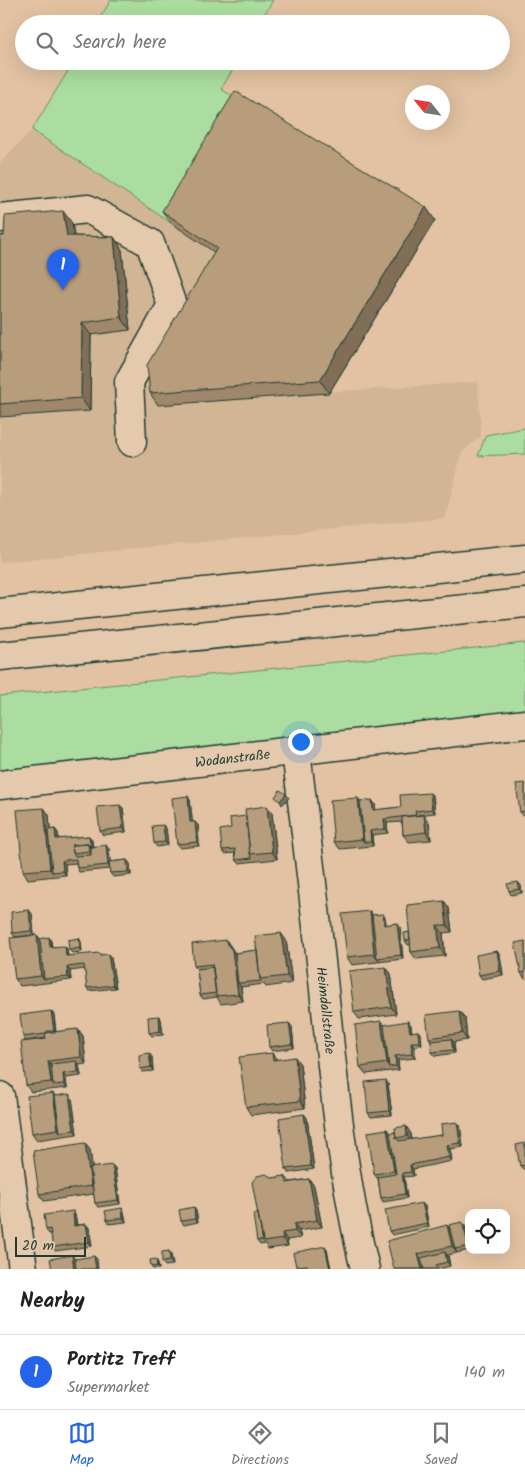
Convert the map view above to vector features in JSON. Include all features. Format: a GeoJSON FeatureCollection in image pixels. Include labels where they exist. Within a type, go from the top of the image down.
{"type":"FeatureCollection","features":[{"type":"Feature","properties":{"kind":"main road"},"geometry":{"type":"LineString","coordinates":[[0,218],[88,209],[150,243],[172,306],[129,382],[132,442]]}},
{"type":"Feature","properties":{"kind":"main road"},"geometry":{"type":"LineString","coordinates":[[0,613],[525,559]]}},
{"type":"Feature","properties":{"kind":"main road"},"geometry":{"type":"LineString","coordinates":[[0,656],[525,603]]}},
{"type":"Feature","properties":{"kind":"main road","name":"Wodanstraße"},"geometry":{"type":"LineString","coordinates":[[0,785],[525,724]]}},
{"type":"Feature","properties":{"kind":"main road","name":"Heimdallstraße"},"geometry":{"type":"LineString","coordinates":[[296,751],[337,1117],[353,1220],[365,1269]]}},
{"type":"Feature","properties":{"kind":"main road"},"geometry":{"type":"LineString","coordinates":[[0,1096],[22,1269]]}},
{"type":"Feature","properties":{"kind":"shaded area"},"geometry":{"type":"Polygon","coordinates":[[[244,103],[435,220],[329,392],[478,382],[481,436],[462,452],[445,518],[0,562],[0,163],[32,130],[171,223],[244,103]]]}},
{"type":"Feature","properties":{"kind":"green space"},"geometry":{"type":"Polygon","coordinates":[[[111,0],[273,0],[264,15],[102,15],[111,0]]]}},
{"type":"Feature","properties":{"kind":"green space"},"geometry":{"type":"Polygon","coordinates":[[[69,70],[233,70],[221,89],[244,103],[171,223],[32,130],[69,70]]]}},
{"type":"Feature","properties":{"kind":"green space"},"geometry":{"type":"Polygon","coordinates":[[[525,428],[525,454],[478,456],[486,435],[525,428]]]}},
{"type":"Feature","properties":{"kind":"green space"},"geometry":{"type":"Polygon","coordinates":[[[525,643],[525,710],[0,771],[0,696],[525,643]]]}},
{"type":"Feature","properties":{"kind":"building"},"geometry":{"type":"Polygon","coordinates":[[[235,91],[426,207],[320,380],[150,393],[147,365],[217,248],[162,211],[235,91]]]}},
{"type":"Feature","properties":{"kind":"building"},"geometry":{"type":"Polygon","coordinates":[[[63,211],[67,236],[114,237],[121,317],[82,323],[81,398],[0,404],[0,236],[4,236],[5,216],[63,211]]]}},
{"type":"Feature","properties":{"kind":"building"},"geometry":{"type":"Polygon","coordinates":[[[525,783],[525,811],[520,812],[516,784],[525,783]]]}},
{"type":"Feature","properties":{"kind":"building"},"geometry":{"type":"Polygon","coordinates":[[[280,790],[286,794],[280,801],[275,797],[280,790]]]}},
{"type":"Feature","properties":{"kind":"building"},"geometry":{"type":"Polygon","coordinates":[[[430,793],[432,809],[415,811],[416,815],[384,819],[385,829],[370,831],[371,842],[364,842],[360,801],[372,800],[373,810],[401,807],[400,795],[430,793]]]}},
{"type":"Feature","properties":{"kind":"building"},"geometry":{"type":"Polygon","coordinates":[[[188,796],[190,822],[195,822],[197,842],[177,844],[172,798],[188,796]]]}},
{"type":"Feature","properties":{"kind":"building"},"geometry":{"type":"Polygon","coordinates":[[[358,798],[362,839],[334,842],[330,800],[358,798]]]}},
{"type":"Feature","properties":{"kind":"building"},"geometry":{"type":"Polygon","coordinates":[[[120,805],[123,828],[100,831],[97,807],[120,805]]]}},
{"type":"Feature","properties":{"kind":"building"},"geometry":{"type":"Polygon","coordinates":[[[267,806],[272,852],[250,854],[245,809],[267,806]]]}},
{"type":"Feature","properties":{"kind":"building"},"geometry":{"type":"Polygon","coordinates":[[[44,808],[50,869],[23,871],[17,810],[44,808]]]}},
{"type":"Feature","properties":{"kind":"building"},"geometry":{"type":"Polygon","coordinates":[[[424,815],[426,832],[403,835],[402,817],[424,815]]]}},
{"type":"Feature","properties":{"kind":"building"},"geometry":{"type":"Polygon","coordinates":[[[246,816],[252,858],[236,860],[235,849],[222,850],[220,830],[231,828],[230,818],[246,816]]]}},
{"type":"Feature","properties":{"kind":"building"},"geometry":{"type":"Polygon","coordinates":[[[163,825],[165,842],[154,843],[152,826],[163,825]]]}},
{"type":"Feature","properties":{"kind":"building"},"geometry":{"type":"Polygon","coordinates":[[[55,829],[56,839],[89,836],[91,847],[106,845],[108,865],[77,868],[76,859],[65,860],[62,861],[63,871],[52,872],[48,830],[55,829]],[[88,844],[72,845],[75,856],[91,855],[91,847],[88,844]]]}},
{"type":"Feature","properties":{"kind":"building"},"geometry":{"type":"Polygon","coordinates":[[[88,844],[89,851],[73,853],[72,845],[88,844]]]}},
{"type":"Feature","properties":{"kind":"building"},"geometry":{"type":"Polygon","coordinates":[[[127,860],[128,872],[110,873],[109,862],[127,860]]]}},
{"type":"Feature","properties":{"kind":"building"},"geometry":{"type":"Polygon","coordinates":[[[518,882],[519,889],[509,891],[507,884],[518,882]]]}},
{"type":"Feature","properties":{"kind":"building"},"geometry":{"type":"Polygon","coordinates":[[[444,901],[447,925],[437,925],[440,948],[411,952],[407,905],[444,901]]]}},
{"type":"Feature","properties":{"kind":"building"},"geometry":{"type":"Polygon","coordinates":[[[29,910],[31,931],[12,933],[11,912],[29,910]]]}},
{"type":"Feature","properties":{"kind":"building"},"geometry":{"type":"Polygon","coordinates":[[[370,911],[374,954],[347,957],[342,914],[370,911]]]}},
{"type":"Feature","properties":{"kind":"building"},"geometry":{"type":"Polygon","coordinates":[[[383,914],[384,925],[397,923],[401,955],[377,958],[372,915],[383,914]]]}},
{"type":"Feature","properties":{"kind":"building"},"geometry":{"type":"Polygon","coordinates":[[[409,932],[410,940],[405,941],[404,933],[409,932]]]}},
{"type":"Feature","properties":{"kind":"building"},"geometry":{"type":"Polygon","coordinates":[[[281,933],[287,976],[260,979],[255,936],[281,933]]]}},
{"type":"Feature","properties":{"kind":"building"},"geometry":{"type":"Polygon","coordinates":[[[37,935],[41,976],[15,979],[10,938],[37,935]]]}},
{"type":"Feature","properties":{"kind":"building"},"geometry":{"type":"Polygon","coordinates":[[[49,937],[50,947],[65,946],[66,956],[108,954],[113,985],[87,988],[84,965],[67,967],[68,977],[44,979],[40,939],[49,937]]]}},
{"type":"Feature","properties":{"kind":"building"},"geometry":{"type":"Polygon","coordinates":[[[79,938],[80,948],[69,950],[68,940],[79,938]]]}},
{"type":"Feature","properties":{"kind":"building"},"geometry":{"type":"Polygon","coordinates":[[[226,940],[232,950],[238,994],[216,996],[212,964],[194,966],[192,944],[226,940]]]}},
{"type":"Feature","properties":{"kind":"building"},"geometry":{"type":"Polygon","coordinates":[[[525,941],[525,972],[521,973],[515,943],[525,941]]]}},
{"type":"Feature","properties":{"kind":"building"},"geometry":{"type":"Polygon","coordinates":[[[257,950],[261,981],[238,983],[235,953],[257,950]]]}},
{"type":"Feature","properties":{"kind":"building"},"geometry":{"type":"Polygon","coordinates":[[[497,951],[500,971],[479,975],[476,955],[497,951]]]}},
{"type":"Feature","properties":{"kind":"building"},"geometry":{"type":"Polygon","coordinates":[[[213,967],[216,993],[200,995],[197,969],[213,967]]]}},
{"type":"Feature","properties":{"kind":"building"},"geometry":{"type":"Polygon","coordinates":[[[386,967],[391,1007],[354,1012],[349,971],[386,967]]]}},
{"type":"Feature","properties":{"kind":"building"},"geometry":{"type":"Polygon","coordinates":[[[51,1011],[54,1031],[23,1037],[20,1015],[51,1011]]]}},
{"type":"Feature","properties":{"kind":"building"},"geometry":{"type":"Polygon","coordinates":[[[459,1011],[462,1033],[429,1038],[426,1015],[459,1011]]]}},
{"type":"Feature","properties":{"kind":"building"},"geometry":{"type":"Polygon","coordinates":[[[159,1016],[160,1031],[149,1033],[148,1017],[159,1016]]]}},
{"type":"Feature","properties":{"kind":"building"},"geometry":{"type":"Polygon","coordinates":[[[381,1021],[387,1063],[360,1067],[355,1025],[381,1021]]]}},
{"type":"Feature","properties":{"kind":"building"},"geometry":{"type":"Polygon","coordinates":[[[408,1021],[410,1032],[418,1031],[419,1042],[411,1042],[412,1054],[395,1056],[396,1066],[389,1067],[384,1025],[408,1021]]]}},
{"type":"Feature","properties":{"kind":"building"},"geometry":{"type":"Polygon","coordinates":[[[289,1023],[292,1044],[269,1047],[267,1025],[289,1023]]]}},
{"type":"Feature","properties":{"kind":"building"},"geometry":{"type":"Polygon","coordinates":[[[78,1029],[81,1057],[48,1061],[51,1082],[26,1085],[21,1042],[46,1039],[45,1033],[78,1029]]]}},
{"type":"Feature","properties":{"kind":"building"},"geometry":{"type":"Polygon","coordinates":[[[451,1039],[453,1050],[432,1052],[431,1041],[451,1039]]]}},
{"type":"Feature","properties":{"kind":"building"},"geometry":{"type":"Polygon","coordinates":[[[149,1053],[151,1067],[140,1069],[139,1055],[149,1053]]]}},
{"type":"Feature","properties":{"kind":"building"},"geometry":{"type":"Polygon","coordinates":[[[272,1053],[273,1060],[295,1057],[300,1101],[246,1107],[239,1057],[272,1053]]]}},
{"type":"Feature","properties":{"kind":"building"},"geometry":{"type":"Polygon","coordinates":[[[77,1061],[78,1072],[63,1074],[64,1084],[53,1085],[51,1064],[77,1061]]]}},
{"type":"Feature","properties":{"kind":"building"},"geometry":{"type":"Polygon","coordinates":[[[386,1080],[389,1111],[368,1113],[365,1082],[386,1080]]]}},
{"type":"Feature","properties":{"kind":"building"},"geometry":{"type":"Polygon","coordinates":[[[53,1093],[58,1129],[32,1133],[27,1096],[53,1093]]]}},
{"type":"Feature","properties":{"kind":"building"},"geometry":{"type":"Polygon","coordinates":[[[69,1094],[74,1130],[60,1132],[55,1096],[69,1094]]]}},
{"type":"Feature","properties":{"kind":"building"},"geometry":{"type":"Polygon","coordinates":[[[304,1114],[311,1166],[286,1169],[279,1118],[304,1114]]]}},
{"type":"Feature","properties":{"kind":"building"},"geometry":{"type":"Polygon","coordinates":[[[457,1122],[460,1143],[447,1145],[449,1157],[410,1165],[411,1172],[402,1173],[405,1194],[381,1198],[378,1177],[396,1174],[390,1133],[395,1132],[396,1138],[399,1141],[442,1135],[441,1124],[457,1122]]]}},
{"type":"Feature","properties":{"kind":"building"},"geometry":{"type":"Polygon","coordinates":[[[406,1126],[407,1136],[396,1138],[395,1128],[406,1126]]]}},
{"type":"Feature","properties":{"kind":"building"},"geometry":{"type":"Polygon","coordinates":[[[387,1129],[394,1171],[374,1174],[368,1132],[387,1129]]]}},
{"type":"Feature","properties":{"kind":"building"},"geometry":{"type":"Polygon","coordinates":[[[85,1143],[91,1186],[39,1194],[33,1151],[85,1143]]]}},
{"type":"Feature","properties":{"kind":"building"},"geometry":{"type":"Polygon","coordinates":[[[525,1143],[525,1165],[520,1166],[516,1145],[525,1143]]]}},
{"type":"Feature","properties":{"kind":"building"},"geometry":{"type":"Polygon","coordinates":[[[112,1165],[118,1200],[95,1203],[90,1168],[112,1165]]]}},
{"type":"Feature","properties":{"kind":"building"},"geometry":{"type":"Polygon","coordinates":[[[266,1174],[273,1178],[285,1176],[287,1183],[309,1179],[317,1220],[294,1224],[295,1231],[282,1233],[283,1239],[263,1242],[252,1182],[257,1176],[266,1174]]]}},
{"type":"Feature","properties":{"kind":"building"},"geometry":{"type":"Polygon","coordinates":[[[422,1203],[427,1223],[389,1231],[385,1210],[422,1203]]]}},
{"type":"Feature","properties":{"kind":"building"},"geometry":{"type":"Polygon","coordinates":[[[194,1207],[195,1219],[181,1221],[179,1210],[194,1207]]]}},
{"type":"Feature","properties":{"kind":"building"},"geometry":{"type":"Polygon","coordinates":[[[122,1208],[123,1218],[107,1220],[105,1211],[122,1208]]]}},
{"type":"Feature","properties":{"kind":"building"},"geometry":{"type":"Polygon","coordinates":[[[73,1211],[74,1226],[86,1224],[89,1242],[53,1247],[50,1229],[46,1230],[44,1215],[73,1211]]]}},
{"type":"Feature","properties":{"kind":"building"},"geometry":{"type":"Polygon","coordinates":[[[258,1213],[263,1240],[257,1241],[253,1215],[258,1213]]]}},
{"type":"Feature","properties":{"kind":"building"},"geometry":{"type":"Polygon","coordinates":[[[462,1222],[465,1232],[465,1247],[455,1249],[449,1225],[462,1222]]]}},
{"type":"Feature","properties":{"kind":"building"},"geometry":{"type":"Polygon","coordinates":[[[447,1225],[452,1246],[418,1254],[422,1269],[394,1269],[387,1241],[447,1225]]]}},
{"type":"Feature","properties":{"kind":"building"},"geometry":{"type":"Polygon","coordinates":[[[325,1246],[330,1269],[308,1269],[307,1265],[296,1266],[293,1253],[325,1246]]]}},
{"type":"Feature","properties":{"kind":"building"},"geometry":{"type":"Polygon","coordinates":[[[169,1251],[170,1261],[162,1262],[162,1252],[169,1251]]]}},
{"type":"Feature","properties":{"kind":"building"},"geometry":{"type":"Polygon","coordinates":[[[445,1252],[447,1262],[436,1265],[437,1269],[424,1269],[421,1258],[445,1252]]]}},
{"type":"Feature","properties":{"kind":"building"},"geometry":{"type":"Polygon","coordinates":[[[72,1255],[74,1269],[52,1269],[50,1259],[72,1255]]]}},
{"type":"Feature","properties":{"kind":"building"},"geometry":{"type":"Polygon","coordinates":[[[94,1256],[96,1269],[76,1269],[75,1259],[94,1256]]]}},
{"type":"Feature","properties":{"kind":"building"},"geometry":{"type":"Polygon","coordinates":[[[156,1259],[157,1266],[151,1267],[150,1260],[156,1259]]]}},
{"type":"Feature","properties":{"kind":"place","name":"Portitz Treff"},"geometry":{"type":"Point","coordinates":[63,290]}}]}
